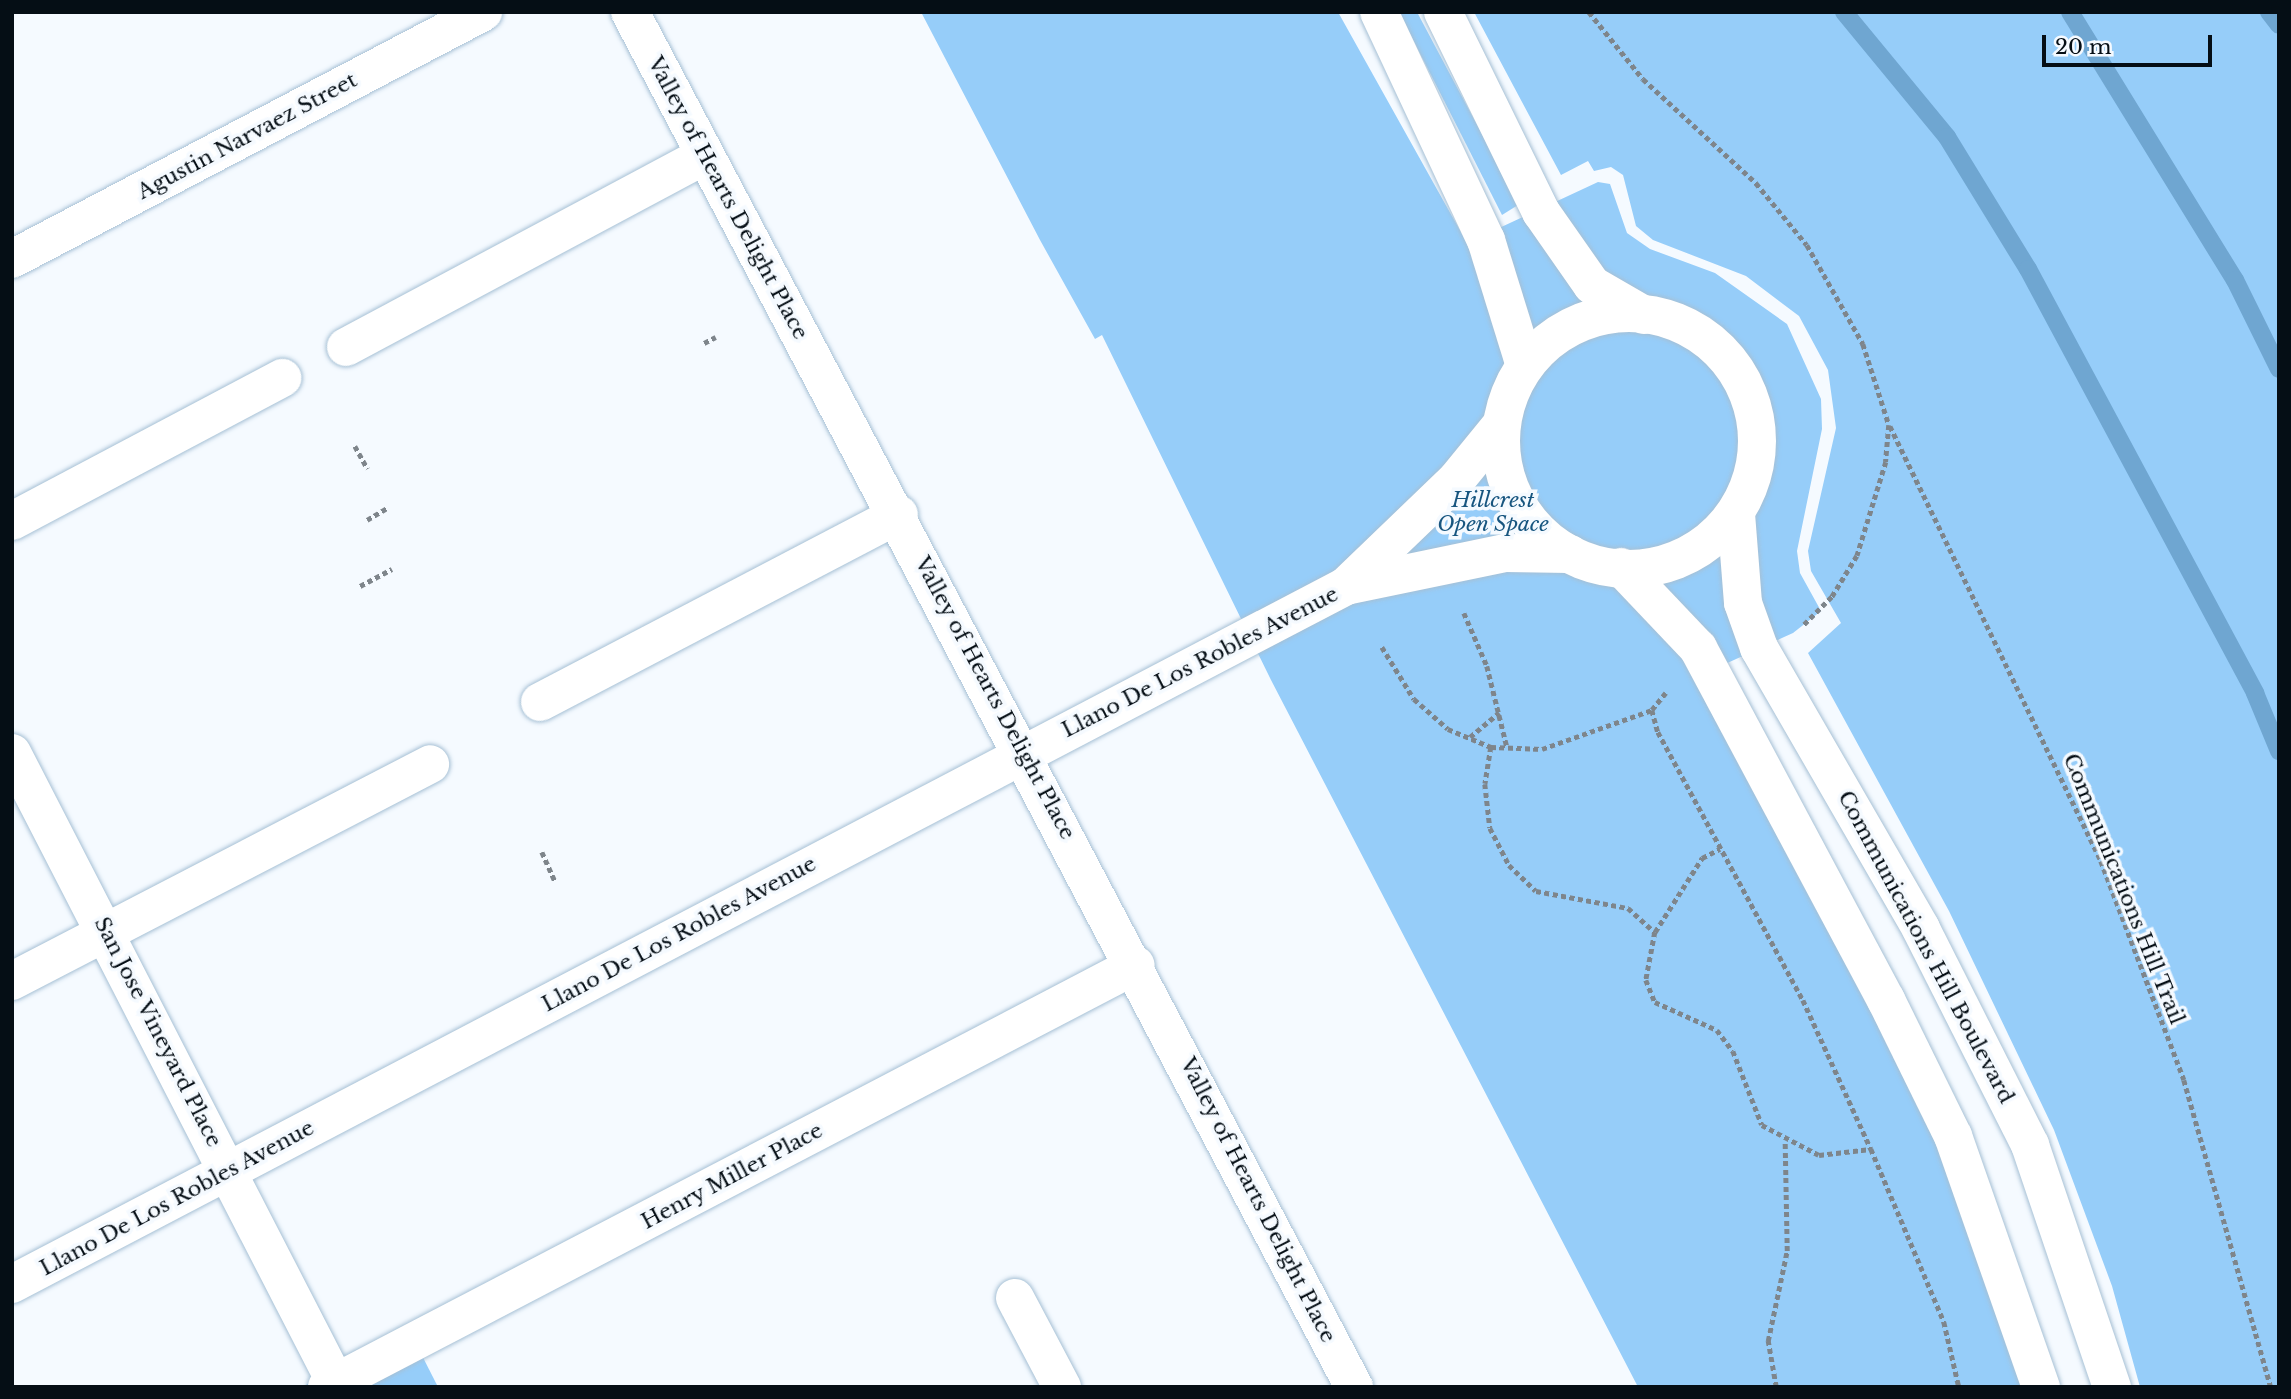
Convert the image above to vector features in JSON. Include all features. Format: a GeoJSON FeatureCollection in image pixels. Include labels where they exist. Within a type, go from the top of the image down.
{"type":"FeatureCollection","features":[{"type":"Feature","properties":{"kind":"street","name":"Agustin Narvaez Street"},"geometry":{"type":"LineString","coordinates":[[12,259],[483,12]]}},
{"type":"Feature","properties":{"kind":"street","name":"Valley of Hearts Delight Place"},"geometry":{"type":"LineString","coordinates":[[631,12],[702,158],[899,514],[1021,755],[1136,965],[1354,1387]]}},
{"type":"Feature","properties":{"kind":"street"},"geometry":{"type":"LineString","coordinates":[[1379,12],[1486,240],[1524,363]]}},
{"type":"Feature","properties":{"kind":"street"},"geometry":{"type":"LineString","coordinates":[[1443,12],[1541,212],[1592,285],[1646,316],[1706,340],[1750,391],[1759,431],[1758,463],[1736,514],[1685,557],[1622,567],[1570,554],[1539,532],[1518,504],[1499,446],[1501,425],[1524,363],[1583,321],[1646,316]]}},
{"type":"Feature","properties":{"kind":"street"},"geometry":{"type":"LineString","coordinates":[[346,346],[702,158]]}},
{"type":"Feature","properties":{"kind":"street"},"geometry":{"type":"LineString","coordinates":[[12,521],[282,378]]}},
{"type":"Feature","properties":{"kind":"street","name":"Llano De Los Robles Avenue"},"geometry":{"type":"LineString","coordinates":[[1346,586],[1457,479],[1501,425]]}},
{"type":"Feature","properties":{"kind":"street"},"geometry":{"type":"LineString","coordinates":[[540,702],[899,514]]}},
{"type":"Feature","properties":{"kind":"street","name":"Communications Hill Boulevard"},"geometry":{"type":"LineString","coordinates":[[1736,514],[1738,575],[1759,648],[1921,929],[2030,1145],[2112,1387]]}},
{"type":"Feature","properties":{"kind":"street","name":"Llano De Los Robles Avenue"},"geometry":{"type":"LineString","coordinates":[[12,1284],[1346,586],[1506,553],[1570,554]]}},
{"type":"Feature","properties":{"kind":"street"},"geometry":{"type":"LineString","coordinates":[[1622,567],[1698,648],[1886,1000],[1953,1136],[2042,1387]]}},
{"type":"Feature","properties":{"kind":"street","name":"San Jose Vineyard Place"},"geometry":{"type":"LineString","coordinates":[[12,753],[108,931],[334,1385]]}},
{"type":"Feature","properties":{"kind":"street"},"geometry":{"type":"LineString","coordinates":[[12,981],[430,764]]}},
{"type":"Feature","properties":{"kind":"street","name":"Henry Miller Place"},"geometry":{"type":"LineString","coordinates":[[334,1385],[1136,965]]}},
{"type":"Feature","properties":{"kind":"street"},"geometry":{"type":"LineString","coordinates":[[1015,1298],[1062,1387]]}},
{"type":"Feature","properties":{"kind":"path","name":"Communications Hill Trail"},"geometry":{"type":"LineString","coordinates":[[1589,12],[1643,79],[1756,183],[1807,246],[1863,344],[1889,425],[2101,861],[2184,1080],[2271,1387]]}},
{"type":"Feature","properties":{"kind":"path"},"geometry":{"type":"LineString","coordinates":[[704,343],[716,337]]}},
{"type":"Feature","properties":{"kind":"path","name":"Communications Hill Trail"},"geometry":{"type":"LineString","coordinates":[[1793,633],[1821,611],[1857,556],[1886,462],[1889,425]]}},
{"type":"Feature","properties":{"kind":"path"},"geometry":{"type":"LineString","coordinates":[[355,446],[368,469]]}},
{"type":"Feature","properties":{"kind":"path"},"geometry":{"type":"LineString","coordinates":[[367,520],[387,508]]}},
{"type":"Feature","properties":{"kind":"path"},"geometry":{"type":"LineString","coordinates":[[360,586],[392,569]]}},
{"type":"Feature","properties":{"kind":"path"},"geometry":{"type":"LineString","coordinates":[[1460,606],[1499,713],[1507,747]]}},
{"type":"Feature","properties":{"kind":"path"},"geometry":{"type":"LineString","coordinates":[[1382,647],[1415,699],[1448,729],[1491,747],[1542,749],[1652,710],[1672,689]]}},
{"type":"Feature","properties":{"kind":"path"},"geometry":{"type":"LineString","coordinates":[[1652,710],[1720,849],[1803,1000],[1871,1149],[1944,1322],[1959,1387]]}},
{"type":"Feature","properties":{"kind":"path"},"geometry":{"type":"LineString","coordinates":[[1470,737],[1499,713]]}},
{"type":"Feature","properties":{"kind":"path"},"geometry":{"type":"LineString","coordinates":[[1491,747],[1485,784],[1490,828],[1509,865],[1536,891],[1628,908],[1654,932]]}},
{"type":"Feature","properties":{"kind":"path"},"geometry":{"type":"LineString","coordinates":[[1720,849],[1702,858],[1654,932],[1646,979],[1655,1002],[1717,1030],[1733,1051],[1762,1125],[1785,1142],[1819,1155],[1871,1149]]}},
{"type":"Feature","properties":{"kind":"path"},"geometry":{"type":"LineString","coordinates":[[542,852],[555,881]]}},
{"type":"Feature","properties":{"kind":"path"},"geometry":{"type":"LineString","coordinates":[[1776,1387],[1768,1342],[1787,1251],[1785,1142]]}},
{"type":"Feature","properties":{"kind":"green space","name":"Hillcrest Open Space"},"geometry":{"type":"Polygon","coordinates":[[[921,12],[1338,12],[1467,243],[1598,182],[1610,184],[1627,233],[1650,249],[1715,273],[1787,324],[1821,399],[1822,429],[1797,551],[1800,573],[1821,611],[1793,633],[1712,670],[1953,1136],[2041,1387],[1638,1387],[1271,680],[1102,335],[1095,339],[921,12]]]}},
{"type":"Feature","properties":{"kind":"green space"},"geometry":{"type":"Polygon","coordinates":[[[1399,12],[1417,12],[1494,157],[1518,205],[1502,215],[1399,12]]]}},
{"type":"Feature","properties":{"kind":"green space"},"geometry":{"type":"Polygon","coordinates":[[[1474,12],[2279,12],[2279,1387],[2140,1387],[2112,1286],[2054,1130],[1949,911],[1808,653],[1841,623],[1811,571],[1808,551],[1836,428],[1828,370],[1799,316],[1746,276],[1653,240],[1636,226],[1623,175],[1611,167],[1594,171],[1588,161],[1561,175],[1474,12]]]}},
{"type":"Feature","properties":{"kind":"green space"},"geometry":{"type":"Polygon","coordinates":[[[409,1330],[438,1387],[302,1387],[409,1330]]]}},
{"type":"Feature","properties":{"kind":"waterway"},"geometry":{"type":"LineString","coordinates":[[1844,12],[1947,137],[2028,269],[2255,693],[2279,751]]}},
{"type":"Feature","properties":{"kind":"waterway"},"geometry":{"type":"LineString","coordinates":[[2070,12],[2235,280],[2279,369]]}},
{"type":"Feature","properties":{"kind":"waterway"},"geometry":{"type":"LineString","coordinates":[[2269,12],[2279,25]]}}]}
